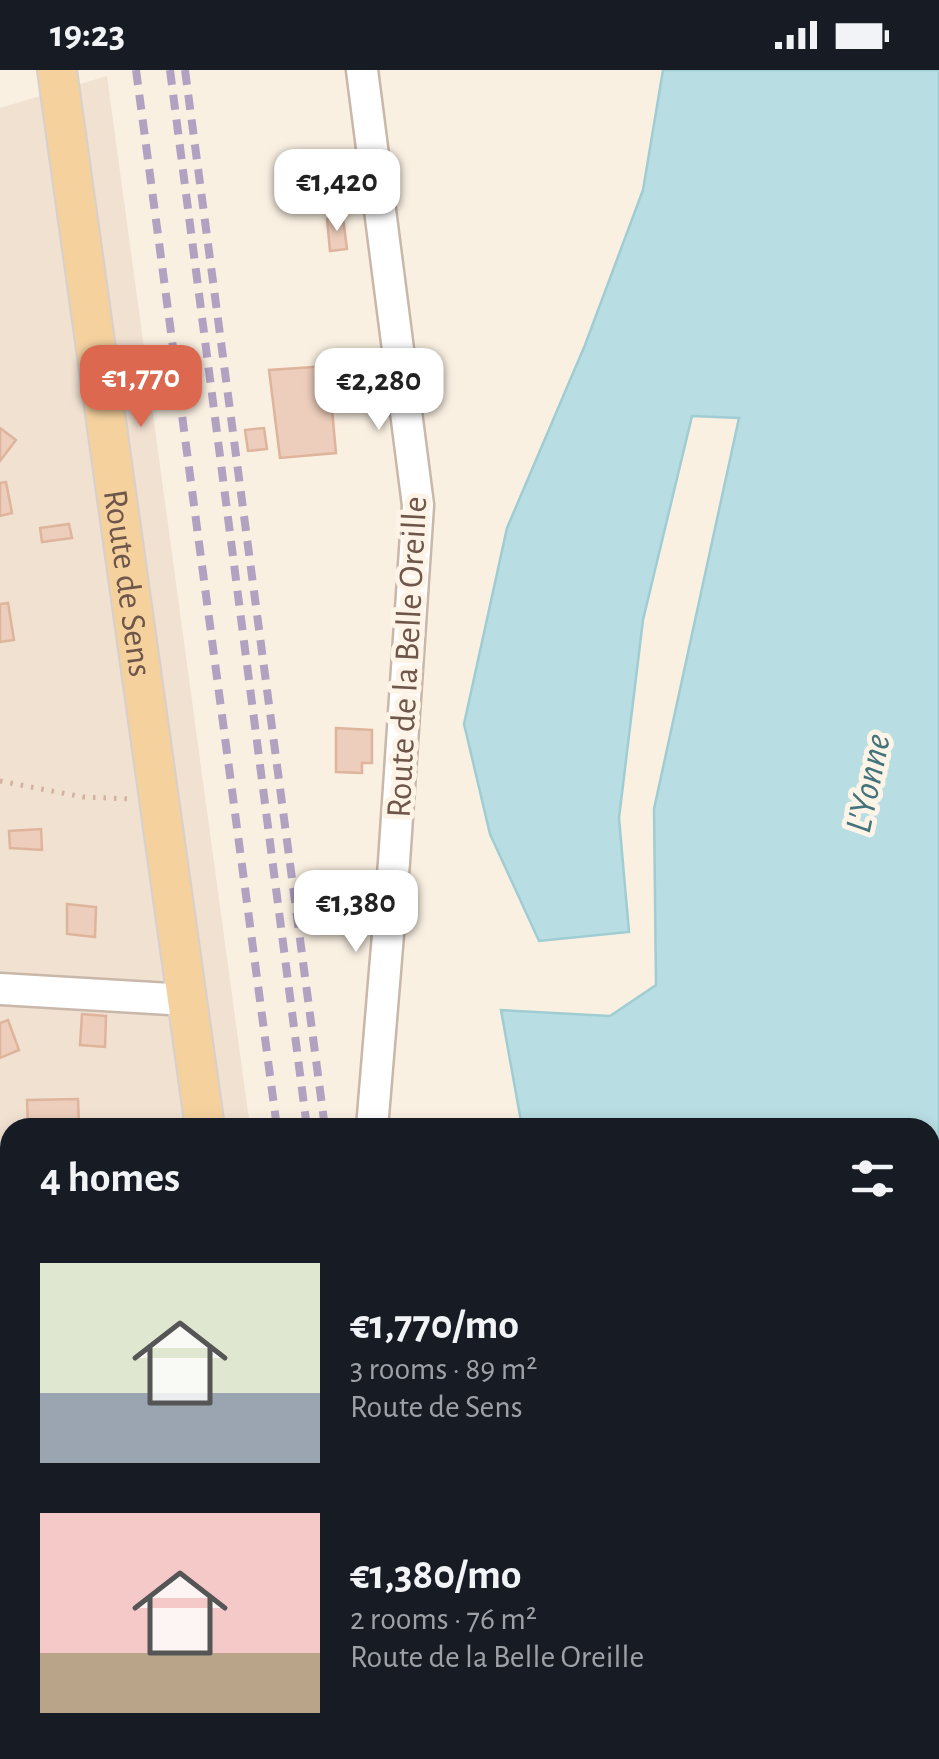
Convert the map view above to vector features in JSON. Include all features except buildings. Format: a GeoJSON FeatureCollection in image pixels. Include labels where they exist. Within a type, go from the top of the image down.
{"type":"FeatureCollection","features":[{"type":"Feature","properties":{"kind":"main road","name":"Route de Sens"},"geometry":{"type":"LineString","coordinates":[[57,70],[204,1118]]}},
{"type":"Feature","properties":{"kind":"street","name":"Route de la Belle Oreille"},"geometry":{"type":"LineString","coordinates":[[362,70],[418,504],[373,1118]]}},
{"type":"Feature","properties":{"kind":"street"},"geometry":{"type":"LineString","coordinates":[[0,989],[187,1000]]}},
{"type":"Feature","properties":{"kind":"path"},"geometry":{"type":"LineString","coordinates":[[0,782],[83,798],[160,800]]}},
{"type":"Feature","properties":{"kind":"shaded area"},"geometry":{"type":"Polygon","coordinates":[[[107,76],[249,1118],[0,1118],[0,108],[107,76]]]}},
{"type":"Feature","properties":{"kind":"water","name":"L'Yonne"},"geometry":{"type":"Polygon","coordinates":[[[663,70],[939,70],[939,1118],[520,1118],[501,1010],[610,1016],[656,985],[654,809],[739,418],[692,416],[643,620],[619,818],[629,932],[539,941],[490,834],[464,724],[507,528],[585,345],[643,190],[663,70]]]}},
{"type":"Feature","properties":{"kind":"railway"},"geometry":{"type":"LineString","coordinates":[[136,70],[276,1118]]}},
{"type":"Feature","properties":{"kind":"railway"},"geometry":{"type":"LineString","coordinates":[[170,70],[306,1118]]}},
{"type":"Feature","properties":{"kind":"railway"},"geometry":{"type":"LineString","coordinates":[[185,70],[324,1118]]}}]}
